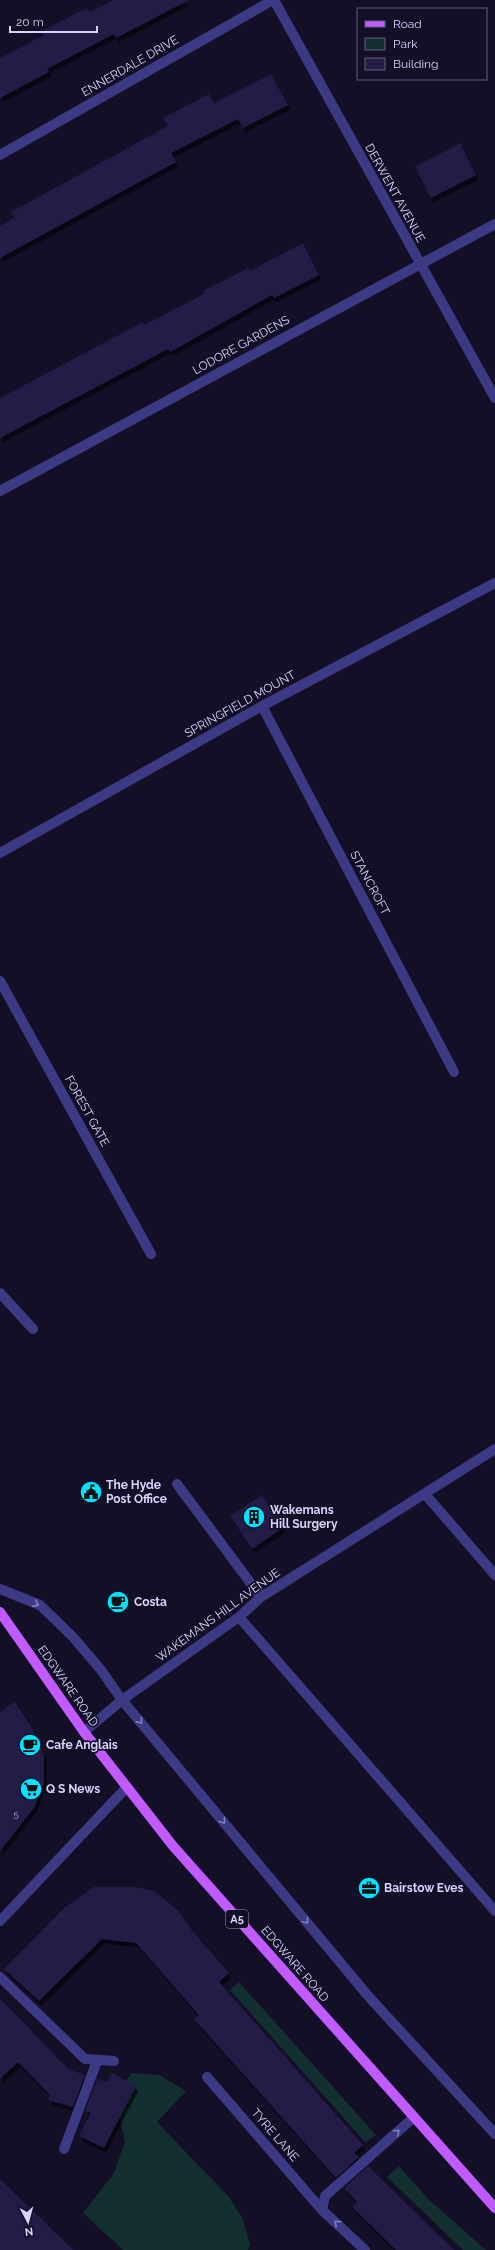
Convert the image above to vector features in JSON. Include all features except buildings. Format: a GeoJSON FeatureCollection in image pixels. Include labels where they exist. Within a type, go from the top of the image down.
{"type":"FeatureCollection","features":[{"type":"Feature","properties":{"kind":"main road","name":"EDGWARE ROAD"},"geometry":{"type":"LineString","coordinates":[[0,1612],[84,1732],[173,1846],[413,2118],[495,2208]]}},
{"type":"Feature","properties":{"kind":"street","name":"ENNERDALE DRIVE"},"geometry":{"type":"LineString","coordinates":[[0,155],[273,0]]}},
{"type":"Feature","properties":{"kind":"street","name":"DERWENT AVENUE"},"geometry":{"type":"LineString","coordinates":[[273,0],[495,398]]}},
{"type":"Feature","properties":{"kind":"street","name":"LODORE GARDENS"},"geometry":{"type":"LineString","coordinates":[[0,492],[419,263],[495,224]]}},
{"type":"Feature","properties":{"kind":"street","name":"SPRINGFIELD MOUNT"},"geometry":{"type":"LineString","coordinates":[[0,853],[262,706],[495,583]]}},
{"type":"Feature","properties":{"kind":"street","name":"STANCROFT"},"geometry":{"type":"LineString","coordinates":[[262,706],[454,1072]]}},
{"type":"Feature","properties":{"kind":"street","name":"FOREST GATE"},"geometry":{"type":"LineString","coordinates":[[0,982],[151,1254]]}},
{"type":"Feature","properties":{"kind":"street"},"geometry":{"type":"LineString","coordinates":[[0,1293],[33,1329]]}},
{"type":"Feature","properties":{"kind":"street","name":"WAKEMANS HILL AVENUE"},"geometry":{"type":"LineString","coordinates":[[84,1732],[122,1700],[239,1617],[261,1597],[495,1449]]}},
{"type":"Feature","properties":{"kind":"street"},"geometry":{"type":"LineString","coordinates":[[178,1484],[261,1597]]}},
{"type":"Feature","properties":{"kind":"street"},"geometry":{"type":"LineString","coordinates":[[425,1494],[495,1575]]}},
{"type":"Feature","properties":{"kind":"street"},"geometry":{"type":"LineString","coordinates":[[0,1589],[40,1604],[73,1637],[101,1670],[122,1700],[369,1997],[495,2134]]}},
{"type":"Feature","properties":{"kind":"street"},"geometry":{"type":"LineString","coordinates":[[239,1617],[495,1911]]}},
{"type":"Feature","properties":{"kind":"street"},"geometry":{"type":"LineString","coordinates":[[0,1922],[127,1787]]}},
{"type":"Feature","properties":{"kind":"street"},"geometry":{"type":"LineString","coordinates":[[0,1977],[85,2059],[96,2061],[114,2061]]}},
{"type":"Feature","properties":{"kind":"street"},"geometry":{"type":"LineString","coordinates":[[64,2150],[96,2061]]}},
{"type":"Feature","properties":{"kind":"street","name":"TYRE LANE"},"geometry":{"type":"LineString","coordinates":[[208,2077],[322,2210],[366,2250]]}},
{"type":"Feature","properties":{"kind":"street"},"geometry":{"type":"LineString","coordinates":[[322,2210],[325,2196],[413,2118]]}},
{"type":"Feature","properties":{"kind":"green space"},"geometry":{"type":"Polygon","coordinates":[[[239,1982],[376,2135],[365,2142],[230,1990],[239,1982]]]}},
{"type":"Feature","properties":{"kind":"green space"},"geometry":{"type":"Polygon","coordinates":[[[131,2073],[159,2075],[186,2091],[157,2122],[228,2196],[243,2219],[250,2245],[248,2250],[123,2250],[83,2213],[114,2173],[125,2142],[115,2098],[131,2073]]]}},
{"type":"Feature","properties":{"kind":"green space"},"geometry":{"type":"Polygon","coordinates":[[[399,2166],[429,2200],[486,2250],[463,2250],[387,2177],[399,2166]]]}},
{"type":"Feature","properties":{"kind":"place","name":"The Hyde Post Office"},"geometry":{"type":"Point","coordinates":[91,1492]}},
{"type":"Feature","properties":{"kind":"place","name":"Wakemans Hill Surgery"},"geometry":{"type":"Point","coordinates":[254,1517]}},
{"type":"Feature","properties":{"kind":"place","name":"Costa"},"geometry":{"type":"Point","coordinates":[118,1602]}},
{"type":"Feature","properties":{"kind":"place","name":"Cafe Anglais"},"geometry":{"type":"Point","coordinates":[30,1745]}},
{"type":"Feature","properties":{"kind":"place","name":"Q S News"},"geometry":{"type":"Point","coordinates":[31,1789]}},
{"type":"Feature","properties":{"kind":"place","name":"Bairstow Eves"},"geometry":{"type":"Point","coordinates":[369,1888]}}]}
